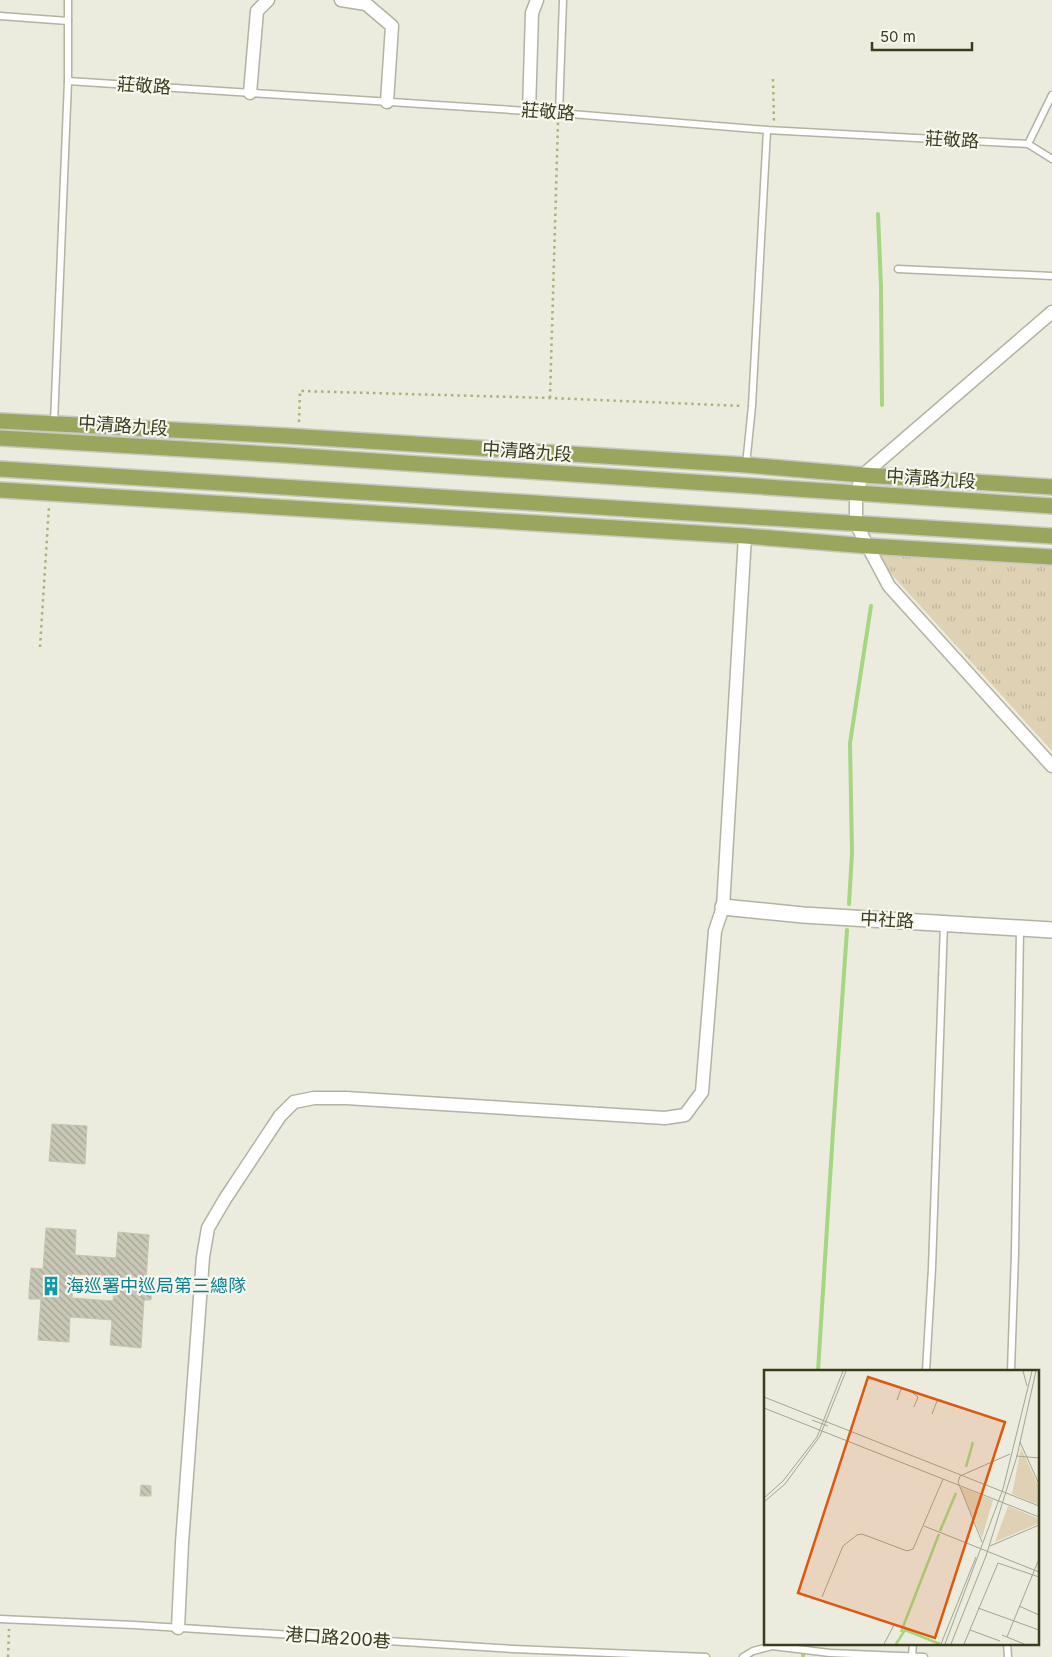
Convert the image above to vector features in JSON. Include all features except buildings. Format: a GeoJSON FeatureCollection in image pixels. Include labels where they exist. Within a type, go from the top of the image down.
{"type":"FeatureCollection","features":[{"type":"Feature","properties":{"kind":"main road","name":"中清路九段"},"geometry":{"type":"LineString","coordinates":[[0,421],[298,436],[1052,487]]}},
{"type":"Feature","properties":{"kind":"main road","name":"中清路九段"},"geometry":{"type":"LineString","coordinates":[[0,438],[304,456],[1052,506]]}},
{"type":"Feature","properties":{"kind":"main road"},"geometry":{"type":"LineString","coordinates":[[0,469],[1052,536]]}},
{"type":"Feature","properties":{"kind":"main road"},"geometry":{"type":"LineString","coordinates":[[0,490],[1052,557]]}},
{"type":"Feature","properties":{"kind":"street"},"geometry":{"type":"LineString","coordinates":[[250,93],[257,11],[268,0]]}},
{"type":"Feature","properties":{"kind":"street"},"geometry":{"type":"LineString","coordinates":[[341,0],[366,4],[392,26],[387,102]]}},
{"type":"Feature","properties":{"kind":"street"},"geometry":{"type":"LineString","coordinates":[[529,111],[532,13],[538,0]]}},
{"type":"Feature","properties":{"kind":"street"},"geometry":{"type":"LineString","coordinates":[[1052,312],[863,475],[856,493],[856,524],[890,586],[1052,766]]}},
{"type":"Feature","properties":{"kind":"street"},"geometry":{"type":"LineString","coordinates":[[178,1628],[203,1257],[208,1228],[280,1116],[294,1102],[314,1098],[665,1118],[685,1115],[702,1092],[715,931],[723,907],[745,536]]}},
{"type":"Feature","properties":{"kind":"street","name":"中社路"},"geometry":{"type":"LineString","coordinates":[[723,907],[803,915],[1052,930]]}},
{"type":"Feature","properties":{"kind":"lane"},"geometry":{"type":"LineString","coordinates":[[54,424],[68,81],[68,0]]}},
{"type":"Feature","properties":{"kind":"lane"},"geometry":{"type":"LineString","coordinates":[[558,113],[563,0]]}},
{"type":"Feature","properties":{"kind":"lane"},"geometry":{"type":"LineString","coordinates":[[0,16],[68,21]]}},
{"type":"Feature","properties":{"kind":"lane","name":"莊敬路"},"geometry":{"type":"LineString","coordinates":[[68,81],[558,113],[770,130],[1028,144]]}},
{"type":"Feature","properties":{"kind":"lane"},"geometry":{"type":"LineString","coordinates":[[1052,95],[1028,144],[1052,158]]}},
{"type":"Feature","properties":{"kind":"lane"},"geometry":{"type":"LineString","coordinates":[[746,465],[752,406],[770,130]]}},
{"type":"Feature","properties":{"kind":"lane"},"geometry":{"type":"LineString","coordinates":[[898,268],[1052,276]]}},
{"type":"Feature","properties":{"kind":"lane"},"geometry":{"type":"LineString","coordinates":[[926,1370],[932,1268],[944,923]]}},
{"type":"Feature","properties":{"kind":"lane"},"geometry":{"type":"LineString","coordinates":[[1011,1370],[1015,1253],[1020,928]]}},
{"type":"Feature","properties":{"kind":"lane","name":"港口路200巷"},"geometry":{"type":"LineString","coordinates":[[0,1619],[134,1625],[513,1649],[706,1657]]}},
{"type":"Feature","properties":{"kind":"lane"},"geometry":{"type":"LineString","coordinates":[[1008,1644],[1008,1657]]}},
{"type":"Feature","properties":{"kind":"lane"},"geometry":{"type":"LineString","coordinates":[[743,1657],[753,1651],[772,1646],[815,1652],[924,1657]]}},
{"type":"Feature","properties":{"kind":"lane"},"geometry":{"type":"LineString","coordinates":[[512,1657],[513,1649]]}},
{"type":"Feature","properties":{"kind":"path"},"geometry":{"type":"LineString","coordinates":[[770,130],[773,79]]}},
{"type":"Feature","properties":{"kind":"path"},"geometry":{"type":"LineString","coordinates":[[550,398],[558,113]]}},
{"type":"Feature","properties":{"kind":"path"},"geometry":{"type":"LineString","coordinates":[[298,436],[300,392],[550,398],[752,406]]}},
{"type":"Feature","properties":{"kind":"path"},"geometry":{"type":"LineString","coordinates":[[40,647],[49,493]]}},
{"type":"Feature","properties":{"kind":"path"},"geometry":{"type":"LineString","coordinates":[[8,1657],[10,1620]]}},
{"type":"Feature","properties":{"kind":"green space"},"geometry":{"type":"Polygon","coordinates":[[[873,554],[1052,564],[1052,751],[873,554]]]}},
{"type":"Feature","properties":{"kind":"waterway"},"geometry":{"type":"LineString","coordinates":[[878,214],[882,405]]}},
{"type":"Feature","properties":{"kind":"waterway"},"geometry":{"type":"LineString","coordinates":[[849,904],[852,853],[850,743],[871,606]]}},
{"type":"Feature","properties":{"kind":"waterway"},"geometry":{"type":"LineString","coordinates":[[818,1370],[847,930]]}},
{"type":"Feature","properties":{"kind":"waterway"},"geometry":{"type":"LineString","coordinates":[[803,1644],[803,1657]]}},
{"type":"Feature","properties":{"kind":"place","name":"海巡署中巡局第三總隊"},"geometry":{"type":"Point","coordinates":[51,1286]}}]}
